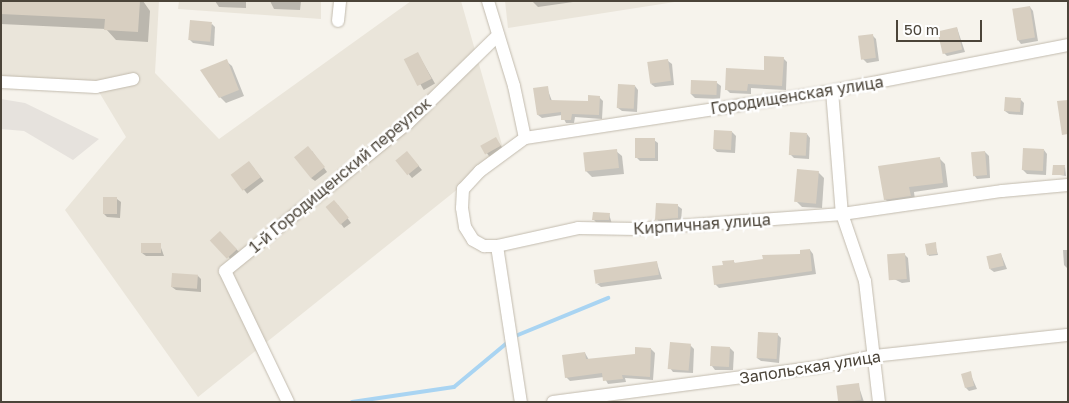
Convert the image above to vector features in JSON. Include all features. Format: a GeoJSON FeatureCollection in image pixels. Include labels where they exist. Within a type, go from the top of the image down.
{"type":"FeatureCollection","features":[{"type":"Feature","properties":{"kind":"street"},"geometry":{"type":"LineString","coordinates":[[338,21],[340,1]]}},
{"type":"Feature","properties":{"kind":"street"},"geometry":{"type":"LineString","coordinates":[[488,1],[497,36],[514,86],[525,138]]}},
{"type":"Feature","properties":{"kind":"street","name":"1-й Городищенский переулок"},"geometry":{"type":"LineString","coordinates":[[288,402],[225,271],[408,123],[497,36]]}},
{"type":"Feature","properties":{"kind":"street","name":"Городищенская улица"},"geometry":{"type":"LineString","coordinates":[[525,138],[832,91],[1068,46]]}},
{"type":"Feature","properties":{"kind":"street"},"geometry":{"type":"LineString","coordinates":[[1,82],[96,87],[133,79]]}},
{"type":"Feature","properties":{"kind":"street"},"geometry":{"type":"LineString","coordinates":[[832,91],[842,214],[865,281],[879,402]]}},
{"type":"Feature","properties":{"kind":"street","name":"Кирпичная улица"},"geometry":{"type":"LineString","coordinates":[[525,138],[480,170],[463,189],[465,227],[473,240],[484,246],[496,246],[578,228],[637,229],[842,214],[1002,191],[1068,185]]}},
{"type":"Feature","properties":{"kind":"street"},"geometry":{"type":"LineString","coordinates":[[496,246],[522,402]]}},
{"type":"Feature","properties":{"kind":"street","name":"Запольская улица"},"geometry":{"type":"LineString","coordinates":[[553,402],[813,368],[874,356],[1068,335]]}},
{"type":"Feature","properties":{"kind":"shaded area"},"geometry":{"type":"Polygon","coordinates":[[[1,1],[159,1],[155,73],[219,139],[411,1],[461,1],[504,152],[198,397],[65,210],[126,137],[96,87],[1,82],[1,1]]]}},
{"type":"Feature","properties":{"kind":"shaded area"},"geometry":{"type":"Polygon","coordinates":[[[179,1],[321,1],[321,19],[178,9],[179,1]]]}},
{"type":"Feature","properties":{"kind":"shaded area"},"geometry":{"type":"Polygon","coordinates":[[[505,1],[681,1],[508,28],[505,1]]]}},
{"type":"Feature","properties":{"kind":"shaded area"},"geometry":{"type":"Polygon","coordinates":[[[1,99],[25,103],[99,139],[73,160],[24,131],[1,129],[1,99]]]}},
{"type":"Feature","properties":{"kind":"building"},"geometry":{"type":"Polygon","coordinates":[[[1,1],[140,1],[138,32],[104,30],[105,19],[1,14],[1,1]]]}},
{"type":"Feature","properties":{"kind":"building"},"geometry":{"type":"Polygon","coordinates":[[[1030,6],[1035,38],[1017,40],[1012,9],[1030,6]]]}},
{"type":"Feature","properties":{"kind":"building"},"geometry":{"type":"Polygon","coordinates":[[[190,20],[212,22],[210,42],[188,40],[190,20]]]}},
{"type":"Feature","properties":{"kind":"building"},"geometry":{"type":"Polygon","coordinates":[[[957,27],[962,49],[943,54],[938,31],[957,27]]]}},
{"type":"Feature","properties":{"kind":"building"},"geometry":{"type":"Polygon","coordinates":[[[873,34],[876,58],[861,60],[858,36],[873,34]]]}},
{"type":"Feature","properties":{"kind":"building"},"geometry":{"type":"Polygon","coordinates":[[[418,52],[432,79],[417,86],[404,59],[418,52]]]}},
{"type":"Feature","properties":{"kind":"building"},"geometry":{"type":"Polygon","coordinates":[[[764,56],[784,57],[782,86],[748,84],[747,91],[725,90],[726,68],[764,70],[764,56]]]}},
{"type":"Feature","properties":{"kind":"building"},"geometry":{"type":"Polygon","coordinates":[[[227,59],[239,90],[219,98],[200,70],[227,59]]]}},
{"type":"Feature","properties":{"kind":"building"},"geometry":{"type":"Polygon","coordinates":[[[668,59],[671,81],[650,84],[647,62],[668,59]]]}},
{"type":"Feature","properties":{"kind":"building"},"geometry":{"type":"Polygon","coordinates":[[[691,80],[717,81],[716,95],[691,94],[691,80]]]}},
{"type":"Feature","properties":{"kind":"building"},"geometry":{"type":"Polygon","coordinates":[[[618,84],[635,85],[634,109],[617,108],[618,84]]]}},
{"type":"Feature","properties":{"kind":"building"},"geometry":{"type":"Polygon","coordinates":[[[548,86],[550,100],[588,101],[588,95],[600,96],[599,115],[572,114],[571,120],[561,120],[561,112],[537,115],[533,88],[548,86]]]}},
{"type":"Feature","properties":{"kind":"building"},"geometry":{"type":"Polygon","coordinates":[[[1005,97],[1021,98],[1020,112],[1004,111],[1005,97]]]}},
{"type":"Feature","properties":{"kind":"building"},"geometry":{"type":"Polygon","coordinates":[[[1068,100],[1068,134],[1062,135],[1057,101],[1068,100]]]}},
{"type":"Feature","properties":{"kind":"building"},"geometry":{"type":"Polygon","coordinates":[[[714,130],[732,131],[731,150],[713,149],[714,130]]]}},
{"type":"Feature","properties":{"kind":"building"},"geometry":{"type":"Polygon","coordinates":[[[790,132],[807,133],[806,156],[789,155],[790,132]]]}},
{"type":"Feature","properties":{"kind":"building"},"geometry":{"type":"Polygon","coordinates":[[[496,137],[501,146],[485,154],[480,146],[496,137]]]}},
{"type":"Feature","properties":{"kind":"building"},"geometry":{"type":"Polygon","coordinates":[[[635,138],[655,138],[655,158],[635,158],[635,138]]]}},
{"type":"Feature","properties":{"kind":"building"},"geometry":{"type":"Polygon","coordinates":[[[308,146],[325,167],[311,178],[294,157],[308,146]]]}},
{"type":"Feature","properties":{"kind":"building"},"geometry":{"type":"Polygon","coordinates":[[[1023,148],[1044,149],[1043,171],[1022,170],[1023,148]]]}},
{"type":"Feature","properties":{"kind":"building"},"geometry":{"type":"Polygon","coordinates":[[[617,149],[619,168],[585,171],[583,153],[617,149]]]}},
{"type":"Feature","properties":{"kind":"building"},"geometry":{"type":"Polygon","coordinates":[[[407,151],[419,166],[407,175],[395,160],[407,151]]]}},
{"type":"Feature","properties":{"kind":"building"},"geometry":{"type":"Polygon","coordinates":[[[985,151],[987,175],[973,176],[971,152],[985,151]]]}},
{"type":"Feature","properties":{"kind":"building"},"geometry":{"type":"Polygon","coordinates":[[[940,157],[943,183],[909,187],[911,196],[884,200],[878,166],[940,157]]]}},
{"type":"Feature","properties":{"kind":"building"},"geometry":{"type":"Polygon","coordinates":[[[249,161],[261,177],[243,191],[231,175],[249,161]]]}},
{"type":"Feature","properties":{"kind":"building"},"geometry":{"type":"Polygon","coordinates":[[[1053,165],[1065,165],[1064,175],[1052,175],[1053,165]]]}},
{"type":"Feature","properties":{"kind":"building"},"geometry":{"type":"Polygon","coordinates":[[[797,169],[819,171],[816,204],[794,202],[797,169]]]}},
{"type":"Feature","properties":{"kind":"building"},"geometry":{"type":"Polygon","coordinates":[[[103,197],[117,197],[117,214],[103,214],[103,197]]]}},
{"type":"Feature","properties":{"kind":"building"},"geometry":{"type":"Polygon","coordinates":[[[334,200],[349,218],[340,225],[326,207],[334,200]]]}},
{"type":"Feature","properties":{"kind":"building"},"geometry":{"type":"Polygon","coordinates":[[[656,203],[678,204],[678,218],[655,220],[656,203]]]}},
{"type":"Feature","properties":{"kind":"building"},"geometry":{"type":"Polygon","coordinates":[[[593,212],[610,213],[609,220],[592,220],[593,212]]]}},
{"type":"Feature","properties":{"kind":"building"},"geometry":{"type":"Polygon","coordinates":[[[220,231],[237,249],[227,259],[210,241],[220,231]]]}},
{"type":"Feature","properties":{"kind":"building"},"geometry":{"type":"Polygon","coordinates":[[[936,242],[937,254],[927,255],[925,244],[936,242]]]}},
{"type":"Feature","properties":{"kind":"building"},"geometry":{"type":"Polygon","coordinates":[[[141,243],[161,243],[161,253],[141,253],[141,243]]]}},
{"type":"Feature","properties":{"kind":"building"},"geometry":{"type":"Polygon","coordinates":[[[810,249],[812,271],[714,285],[712,266],[723,265],[722,261],[734,260],[734,263],[763,259],[762,255],[800,254],[800,250],[810,249]]]}},
{"type":"Feature","properties":{"kind":"building"},"geometry":{"type":"Polygon","coordinates":[[[905,253],[907,279],[889,280],[887,254],[905,253]]]}},
{"type":"Feature","properties":{"kind":"building"},"geometry":{"type":"Polygon","coordinates":[[[1001,253],[1004,266],[989,269],[986,256],[1001,253]]]}},
{"type":"Feature","properties":{"kind":"building"},"geometry":{"type":"Polygon","coordinates":[[[657,261],[659,275],[596,284],[594,270],[657,261]]]}},
{"type":"Feature","properties":{"kind":"building"},"geometry":{"type":"Polygon","coordinates":[[[172,273],[198,275],[197,289],[171,287],[172,273]]]}},
{"type":"Feature","properties":{"kind":"building"},"geometry":{"type":"Polygon","coordinates":[[[758,332],[778,333],[777,359],[757,358],[758,332]]]}},
{"type":"Feature","properties":{"kind":"building"},"geometry":{"type":"Polygon","coordinates":[[[670,342],[691,344],[689,371],[668,369],[670,342]]]}},
{"type":"Feature","properties":{"kind":"building"},"geometry":{"type":"Polygon","coordinates":[[[711,346],[730,347],[729,367],[710,366],[711,346]]]}},
{"type":"Feature","properties":{"kind":"building"},"geometry":{"type":"Polygon","coordinates":[[[635,347],[651,348],[650,377],[622,375],[623,379],[603,381],[602,373],[565,378],[562,355],[585,352],[586,359],[635,354],[635,347]]]}},
{"type":"Feature","properties":{"kind":"building"},"geometry":{"type":"Polygon","coordinates":[[[971,371],[974,386],[965,388],[961,374],[971,371]]]}},
{"type":"Feature","properties":{"kind":"building"},"geometry":{"type":"Polygon","coordinates":[[[859,383],[861,400],[838,402],[836,386],[859,383]]]}},
{"type":"Feature","properties":{"kind":"waterway"},"geometry":{"type":"LineString","coordinates":[[513,337],[608,298]]}},
{"type":"Feature","properties":{"kind":"waterway"},"geometry":{"type":"LineString","coordinates":[[352,402],[454,387],[508,342]]}}]}
